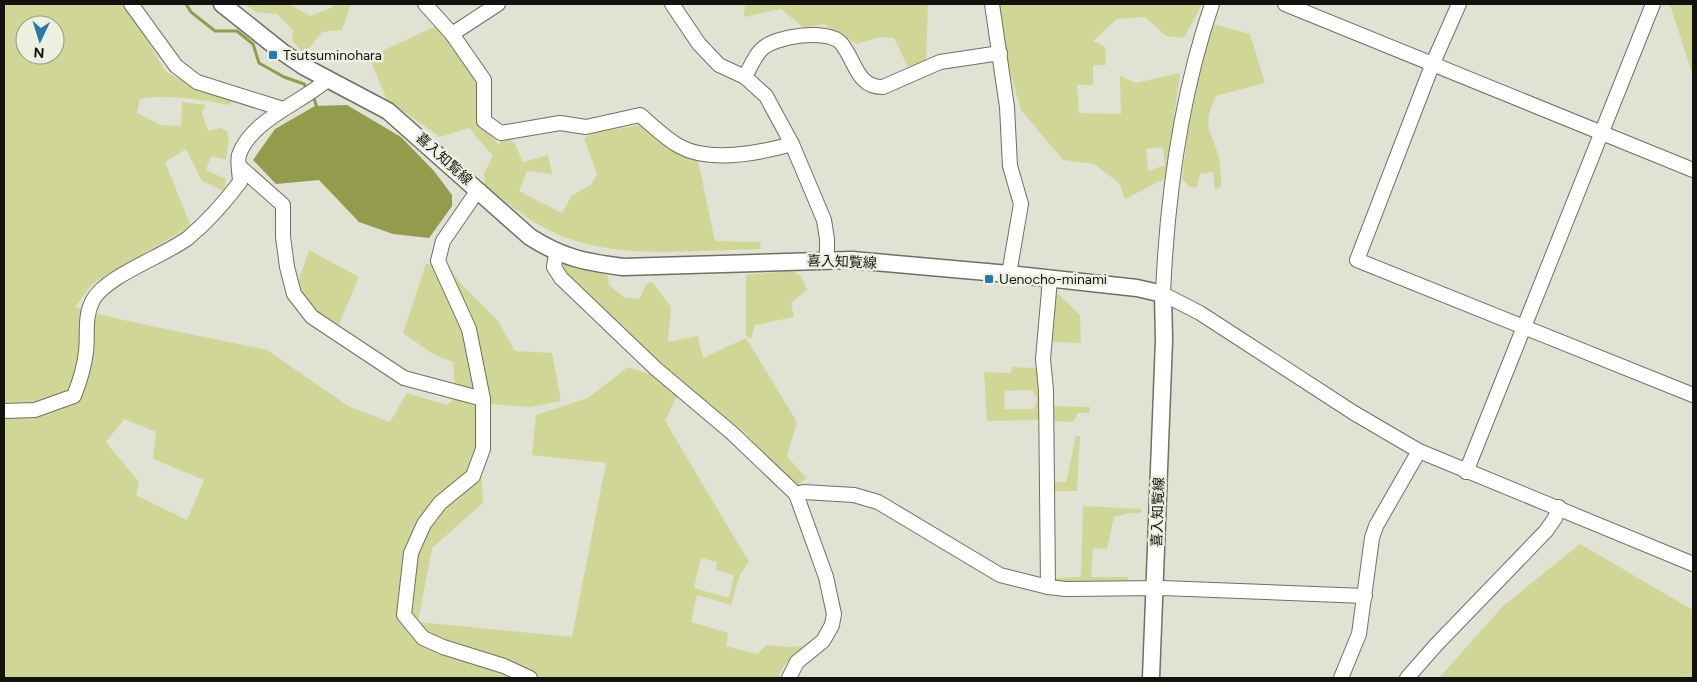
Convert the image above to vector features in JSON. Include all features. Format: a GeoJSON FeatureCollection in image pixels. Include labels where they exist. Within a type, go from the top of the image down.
{"type":"FeatureCollection","features":[{"type":"Feature","properties":{"kind":"main road","name":"喜入知覧線"},"geometry":{"type":"LineString","coordinates":[[222,4],[281,51],[327,80],[388,111],[530,237],[556,253],[589,263],[624,267],[661,268],[827,260],[1009,274],[1137,288],[1163,294],[1164,342],[1151,678]]}},
{"type":"Feature","properties":{"kind":"street"},"geometry":{"type":"LineString","coordinates":[[131,4],[176,66],[197,82],[283,109]]}},
{"type":"Feature","properties":{"kind":"street"},"geometry":{"type":"LineString","coordinates":[[425,4],[452,34],[484,80],[484,121],[501,133],[560,123],[586,127],[640,115],[680,146],[705,155],[763,152],[792,144]]}},
{"type":"Feature","properties":{"kind":"street"},"geometry":{"type":"LineString","coordinates":[[452,34],[498,4]]}},
{"type":"Feature","properties":{"kind":"street"},"geometry":{"type":"LineString","coordinates":[[672,4],[699,44],[719,65],[745,76],[766,96],[792,144],[824,220],[828,239],[827,260]]}},
{"type":"Feature","properties":{"kind":"street"},"geometry":{"type":"LineString","coordinates":[[992,4],[1007,108],[1010,166],[1021,204],[1009,274]]}},
{"type":"Feature","properties":{"kind":"street"},"geometry":{"type":"LineString","coordinates":[[1212,4],[1190,75],[1167,225],[1163,294],[1200,313],[1354,413],[1419,451],[1466,472],[1559,507],[1693,564]]}},
{"type":"Feature","properties":{"kind":"street"},"geometry":{"type":"LineString","coordinates":[[1285,4],[1693,170]]}},
{"type":"Feature","properties":{"kind":"street"},"geometry":{"type":"LineString","coordinates":[[1459,4],[1433,63],[1357,260],[1524,329],[1693,395]]}},
{"type":"Feature","properties":{"kind":"street"},"geometry":{"type":"LineString","coordinates":[[1466,472],[1653,4]]}},
{"type":"Feature","properties":{"kind":"street"},"geometry":{"type":"LineString","coordinates":[[745,76],[761,49],[770,44],[806,35],[828,35],[840,42],[865,83],[874,87],[883,87],[940,62],[1000,53]]}},
{"type":"Feature","properties":{"kind":"street"},"geometry":{"type":"LineString","coordinates":[[4,411],[35,410],[74,396],[82,374],[86,350],[88,311],[94,298],[104,286],[188,238],[228,199],[240,182],[239,156],[255,130],[327,80]]}},
{"type":"Feature","properties":{"kind":"street"},"geometry":{"type":"LineString","coordinates":[[239,166],[283,205],[283,237],[287,267],[294,294],[312,317],[404,378],[483,399]]}},
{"type":"Feature","properties":{"kind":"street"},"geometry":{"type":"LineString","coordinates":[[478,190],[442,241],[438,262],[469,329],[483,399],[483,449],[473,476],[440,503],[424,524],[411,553],[404,615],[423,638],[443,647],[504,666],[530,678]]}},
{"type":"Feature","properties":{"kind":"street"},"geometry":{"type":"LineString","coordinates":[[556,253],[554,267],[561,278],[655,368],[732,433],[796,494],[826,577],[834,614],[832,625],[823,641],[798,662],[789,678]]}},
{"type":"Feature","properties":{"kind":"street"},"geometry":{"type":"LineString","coordinates":[[1048,587],[1046,400],[1042,359],[1050,279]]}},
{"type":"Feature","properties":{"kind":"street"},"geometry":{"type":"LineString","coordinates":[[1341,678],[1359,634],[1372,538],[1376,526],[1419,451]]}},
{"type":"Feature","properties":{"kind":"street"},"geometry":{"type":"LineString","coordinates":[[796,494],[804,492],[854,495],[878,502],[1000,575],[1048,587],[1066,589],[1155,588],[1365,596]]}},
{"type":"Feature","properties":{"kind":"street"},"geometry":{"type":"LineString","coordinates":[[1407,678],[1436,644],[1546,531],[1555,518],[1559,507]]}},
{"type":"Feature","properties":{"kind":"shaded area"},"geometry":{"type":"Polygon","coordinates":[[[4,4],[121,4],[132,15],[166,72],[198,89],[233,98],[230,105],[174,97],[140,99],[137,113],[161,125],[181,126],[182,102],[206,105],[202,113],[208,131],[221,128],[227,131],[229,139],[226,160],[211,156],[206,170],[226,179],[224,191],[202,181],[186,149],[165,162],[191,226],[92,284],[75,307],[118,319],[267,350],[348,406],[390,422],[407,393],[447,405],[456,397],[479,409],[483,503],[432,548],[418,622],[572,637],[606,463],[532,455],[536,415],[588,398],[628,367],[655,376],[677,396],[665,421],[749,562],[740,574],[731,605],[697,595],[691,622],[728,633],[726,646],[757,654],[767,645],[786,647],[807,646],[786,664],[779,678],[4,678],[4,416],[37,414],[57,410],[84,391],[49,401],[4,404],[4,4]],[[124,419],[106,442],[139,482],[136,495],[187,520],[204,480],[153,459],[156,432],[124,419]],[[701,558],[694,588],[729,598],[734,575],[716,570],[717,562],[701,558]]]}},
{"type":"Feature","properties":{"kind":"shaded area"},"geometry":{"type":"Polygon","coordinates":[[[245,4],[289,4],[310,16],[333,7],[333,4],[351,4],[342,30],[322,32],[304,55],[292,40],[293,30],[277,14],[256,12],[245,4]]]}},
{"type":"Feature","properties":{"kind":"shaded area"},"geometry":{"type":"Polygon","coordinates":[[[745,4],[928,4],[926,62],[908,67],[894,38],[881,37],[856,44],[824,24],[804,28],[781,9],[744,17],[745,4]]]}},
{"type":"Feature","properties":{"kind":"shaded area"},"geometry":{"type":"Polygon","coordinates":[[[997,4],[1202,4],[1184,38],[1166,36],[1145,17],[1117,19],[1093,41],[1105,47],[1106,65],[1093,65],[1093,85],[1077,85],[1079,113],[1121,114],[1120,76],[1136,83],[1180,73],[1171,142],[1170,176],[1125,199],[1119,183],[1094,164],[1063,160],[1021,110],[1004,50],[997,4]],[[1163,147],[1146,149],[1148,171],[1165,165],[1163,147]]]}},
{"type":"Feature","properties":{"kind":"shaded area"},"geometry":{"type":"Polygon","coordinates":[[[1667,4],[1693,4],[1693,76],[1671,8],[1667,4]]]}},
{"type":"Feature","properties":{"kind":"shaded area"},"geometry":{"type":"Polygon","coordinates":[[[1213,24],[1250,34],[1265,83],[1216,96],[1211,108],[1208,124],[1218,153],[1220,167],[1221,187],[1215,190],[1213,172],[1200,174],[1197,187],[1190,187],[1182,179],[1195,74],[1213,24]]]}},
{"type":"Feature","properties":{"kind":"shaded area"},"geometry":{"type":"Polygon","coordinates":[[[436,26],[457,45],[465,67],[479,79],[480,122],[500,146],[500,138],[509,138],[515,144],[523,162],[548,155],[552,174],[527,171],[519,191],[562,213],[572,195],[591,185],[597,174],[584,138],[594,133],[644,124],[666,146],[698,161],[715,241],[760,242],[761,249],[661,252],[612,249],[564,237],[543,227],[523,214],[485,185],[484,173],[493,156],[469,128],[440,137],[387,100],[369,57],[436,26]]]}},
{"type":"Feature","properties":{"kind":"shaded area"},"geometry":{"type":"Polygon","coordinates":[[[347,105],[401,137],[434,171],[452,195],[452,206],[429,238],[393,234],[359,222],[319,180],[276,184],[253,160],[275,129],[315,106],[347,105]]]}},
{"type":"Feature","properties":{"kind":"shaded area"},"geometry":{"type":"Polygon","coordinates":[[[309,250],[359,277],[339,324],[318,314],[296,288],[309,250]]]}},
{"type":"Feature","properties":{"kind":"shaded area"},"geometry":{"type":"Polygon","coordinates":[[[566,263],[608,275],[609,285],[624,297],[639,299],[647,283],[653,283],[671,307],[668,342],[698,336],[703,358],[746,338],[797,422],[787,456],[806,478],[796,488],[744,432],[662,366],[562,269],[566,263]]]}},
{"type":"Feature","properties":{"kind":"shaded area"},"geometry":{"type":"Polygon","coordinates":[[[426,264],[449,268],[461,284],[498,321],[515,351],[552,353],[561,401],[530,407],[489,404],[455,386],[453,362],[433,354],[403,333],[426,264]]]}},
{"type":"Feature","properties":{"kind":"shaded area"},"geometry":{"type":"Polygon","coordinates":[[[792,271],[801,276],[807,290],[791,303],[794,317],[755,325],[751,339],[746,336],[746,275],[792,271]]]}},
{"type":"Feature","properties":{"kind":"shaded area"},"geometry":{"type":"Polygon","coordinates":[[[1058,294],[1080,315],[1081,343],[1050,342],[1054,295],[1058,294]]]}},
{"type":"Feature","properties":{"kind":"shaded area"},"geometry":{"type":"Polygon","coordinates":[[[1012,367],[1040,368],[1043,406],[1090,407],[1090,413],[1078,413],[1073,422],[1054,421],[1051,450],[1041,420],[987,421],[984,372],[1011,373],[1012,367]],[[1033,390],[1005,391],[1004,409],[1034,409],[1037,400],[1033,390]]]}},
{"type":"Feature","properties":{"kind":"shaded area"},"geometry":{"type":"Polygon","coordinates":[[[1076,436],[1080,436],[1077,491],[1053,491],[1053,482],[1066,482],[1076,436]]]}},
{"type":"Feature","properties":{"kind":"shaded area"},"geometry":{"type":"Polygon","coordinates":[[[1083,506],[1141,509],[1141,513],[1130,513],[1114,517],[1107,549],[1093,548],[1091,577],[1128,577],[1129,582],[1054,582],[1054,578],[1081,577],[1083,506]]]}},
{"type":"Feature","properties":{"kind":"shaded area"},"geometry":{"type":"Polygon","coordinates":[[[1580,544],[1693,610],[1693,678],[1439,678],[1503,606],[1580,544]]]}},
{"type":"Feature","properties":{"kind":"waterway"},"geometry":{"type":"LineString","coordinates":[[186,4],[191,12],[215,31],[237,31],[253,44],[259,63],[284,77],[304,84],[307,89]]}},
{"type":"Feature","properties":{"kind":"waterway"},"geometry":{"type":"LineString","coordinates":[[314,98],[317,108]]}},
{"type":"Feature","properties":{"kind":"place","name":"Tsutsuminohara"},"geometry":{"type":"Point","coordinates":[273,55]}},
{"type":"Feature","properties":{"kind":"place","name":"Uenocho-minami"},"geometry":{"type":"Point","coordinates":[989,279]}}]}
